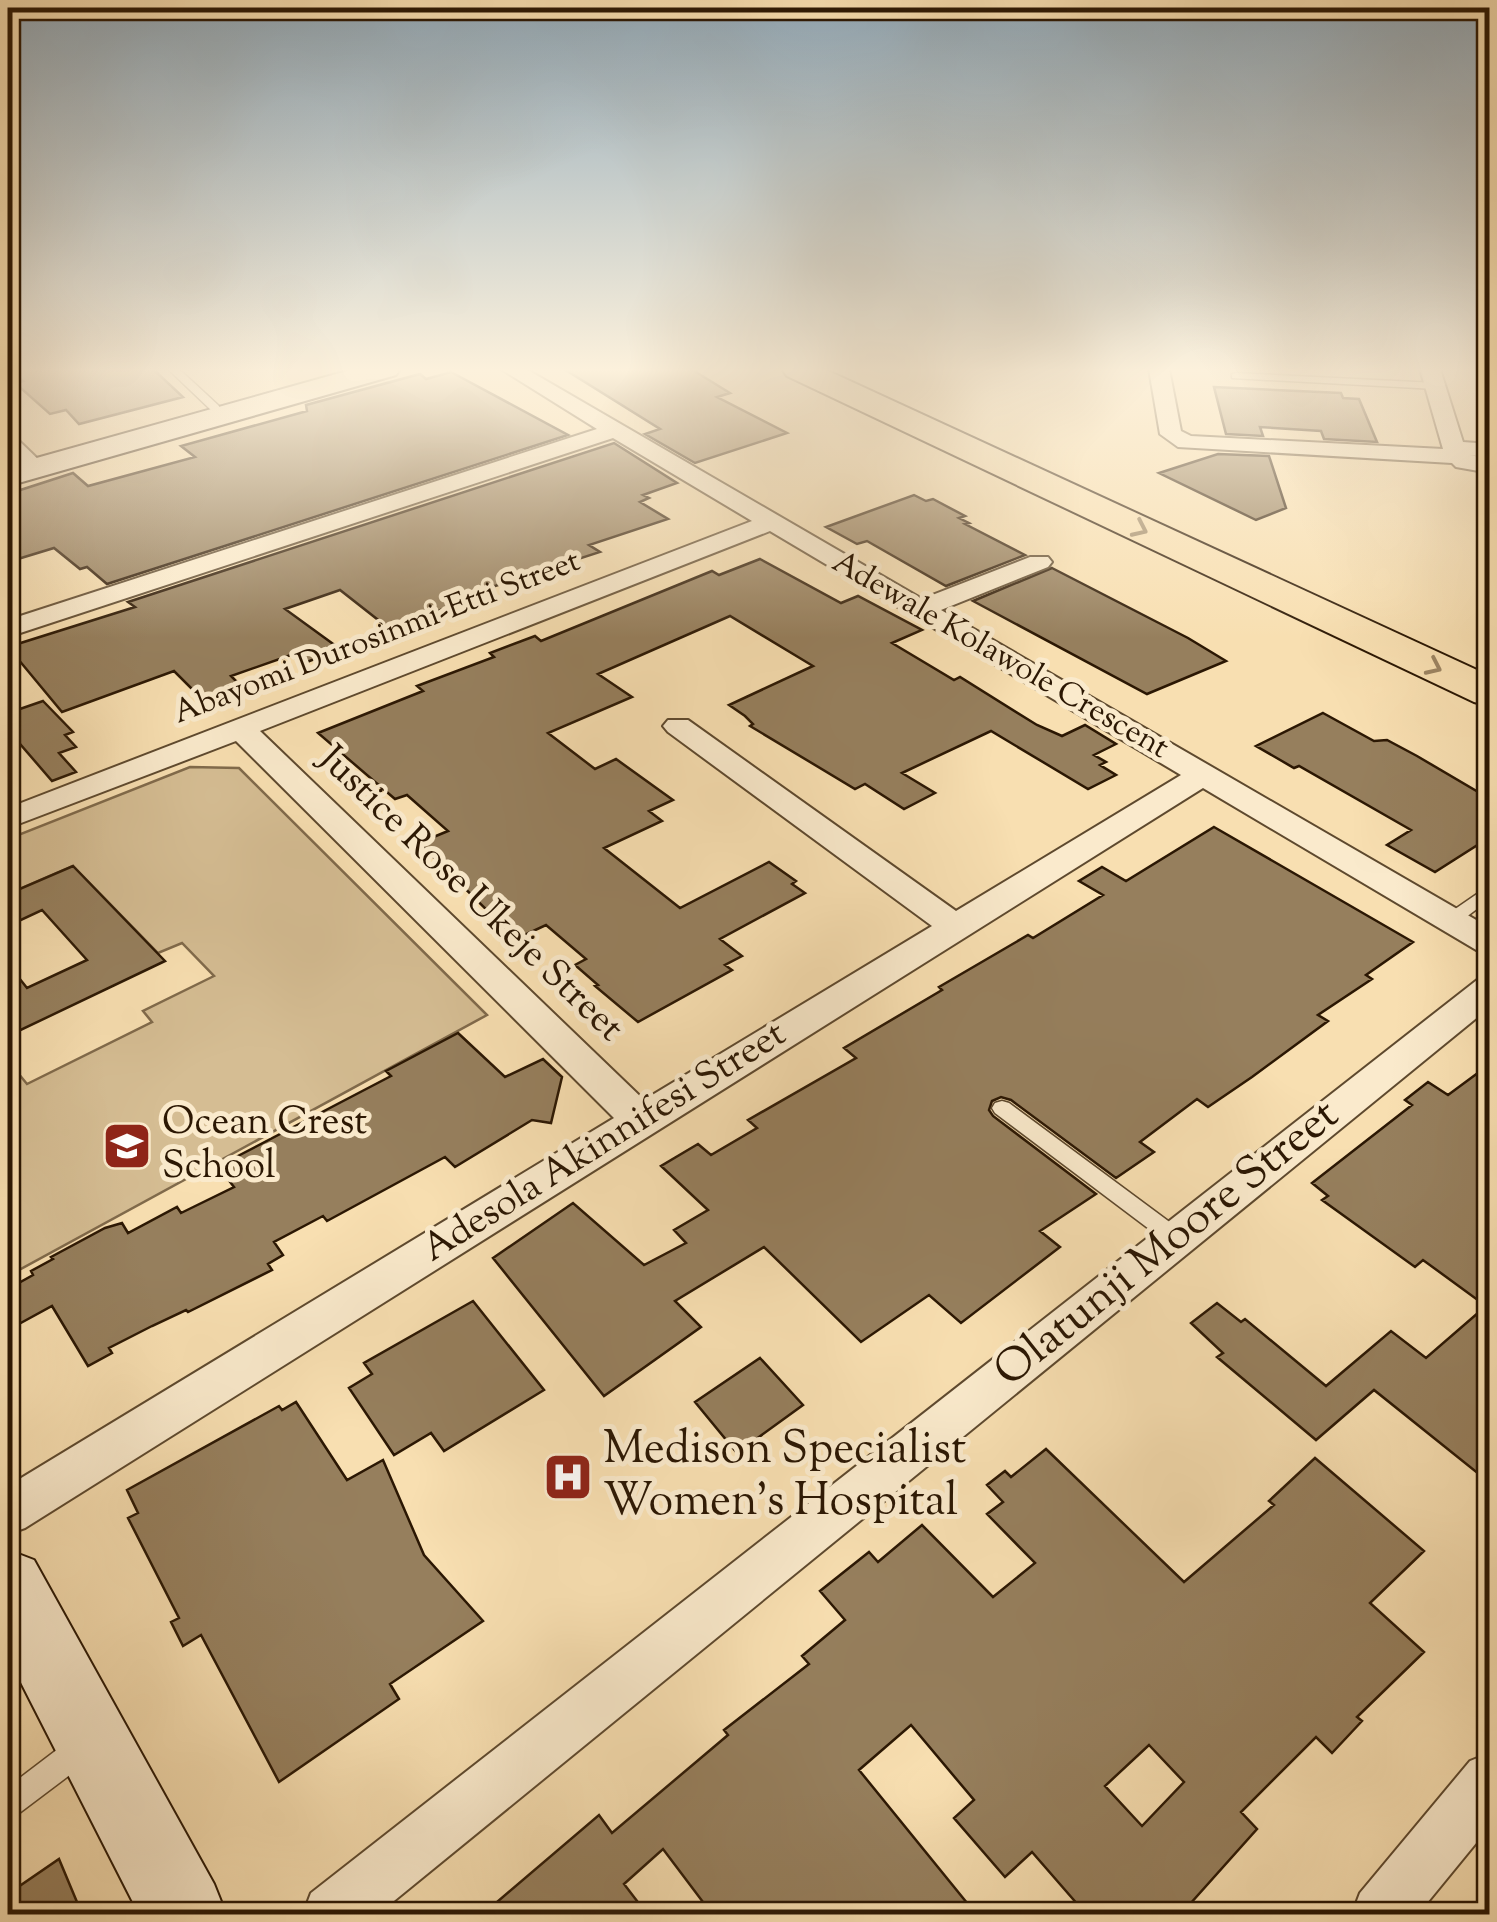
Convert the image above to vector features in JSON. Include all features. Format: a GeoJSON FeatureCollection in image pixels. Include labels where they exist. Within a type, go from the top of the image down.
{"type":"FeatureCollection","features":[{"type":"Feature","properties":{"kind":"highway"},"geometry":{"type":"LineString","coordinates":[[990,459],[1490,692]]}},
{"type":"Feature","properties":{"kind":"main road"},"geometry":{"type":"LineString","coordinates":[[8,1584],[184,1914]]}},
{"type":"Feature","properties":{"kind":"street"},"geometry":{"type":"LineString","coordinates":[[8,629],[527,459]]}},
{"type":"Feature","properties":{"kind":"street","name":"Adewale Kolawole Crescent"},"geometry":{"type":"LineString","coordinates":[[664,459],[1490,943]]}},
{"type":"Feature","properties":{"kind":"street"},"geometry":{"type":"LineString","coordinates":[[1464,459],[1490,468]]}},
{"type":"Feature","properties":{"kind":"street","name":"Abayomi Durosinmi-Etti Street"},"geometry":{"type":"LineString","coordinates":[[8,819],[771,522]]}},
{"type":"Feature","properties":{"kind":"street"},"geometry":{"type":"LineString","coordinates":[[919,609],[1039,562]]}},
{"type":"Feature","properties":{"kind":"street"},"geometry":{"type":"LineString","coordinates":[[678,726],[956,926]]}},
{"type":"Feature","properties":{"kind":"street","name":"Justice Rose Ukeje Street"},"geometry":{"type":"LineString","coordinates":[[240,729],[641,1121]]}},
{"type":"Feature","properties":{"kind":"street","name":"Adesola Akinnifesi Street"},"geometry":{"type":"LineString","coordinates":[[8,1512],[1202,775]]}},
{"type":"Feature","properties":{"kind":"street","name":"Olatunji Moore Street"},"geometry":{"type":"LineString","coordinates":[[332,1914],[1490,988]]}},
{"type":"Feature","properties":{"kind":"street"},"geometry":{"type":"LineString","coordinates":[[1381,1914],[1490,1781]]}},
{"type":"Feature","properties":{"kind":"lane"},"geometry":{"type":"LineString","coordinates":[[1451,920],[1490,890]]}},
{"type":"Feature","properties":{"kind":"lane"},"geometry":{"type":"LineString","coordinates":[[1002,1108],[1176,1238]]}},
{"type":"Feature","properties":{"kind":"lane"},"geometry":{"type":"LineString","coordinates":[[8,1804],[94,1740]]}},
{"type":"Feature","properties":{"kind":"shaded area","name":"Ocean Crest School"},"geometry":{"type":"Polygon","coordinates":[[[190,767],[239,768],[487,1015],[8,1276],[8,1078],[18,1073],[27,1084],[152,1022],[143,1011],[214,976],[182,943],[158,953],[73,866],[8,894],[8,839],[190,767]]]}},
{"type":"Feature","properties":{"kind":"building"},"geometry":{"type":"Polygon","coordinates":[[[189,459],[495,459],[107,584],[54,548],[8,562],[8,494],[73,473],[88,486],[189,459]]]}},
{"type":"Feature","properties":{"kind":"building"},"geometry":{"type":"Polygon","coordinates":[[[566,459],[639,459],[677,483],[643,495],[649,498],[640,502],[668,519],[589,545],[600,552],[458,598],[463,601],[391,630],[340,590],[285,609],[340,649],[302,664],[291,655],[231,676],[241,686],[203,700],[174,671],[62,712],[8,647],[135,607],[128,602],[566,459]]]}},
{"type":"Feature","properties":{"kind":"building"},"geometry":{"type":"Polygon","coordinates":[[[1203,459],[1270,459],[1286,508],[1256,520],[1159,473],[1203,459]]]}},
{"type":"Feature","properties":{"kind":"building"},"geometry":{"type":"Polygon","coordinates":[[[914,495],[926,501],[933,499],[965,516],[959,518],[969,523],[965,524],[1025,555],[946,586],[867,541],[857,544],[826,527],[914,495]]]}},
{"type":"Feature","properties":{"kind":"building"},"geometry":{"type":"Polygon","coordinates":[[[760,559],[841,603],[858,596],[922,630],[892,643],[954,680],[960,677],[1037,725],[1062,736],[1085,725],[1116,744],[1094,755],[1106,762],[1100,765],[1116,775],[1088,789],[991,731],[902,773],[935,793],[904,809],[865,784],[855,789],[750,726],[753,724],[729,705],[813,666],[730,616],[598,674],[632,697],[548,733],[595,769],[616,759],[673,800],[649,811],[662,821],[604,848],[680,908],[769,862],[796,881],[792,884],[805,893],[720,939],[742,956],[725,965],[732,970],[638,1022],[575,965],[586,959],[546,925],[516,939],[419,843],[448,831],[407,795],[395,799],[318,733],[423,691],[417,686],[494,657],[490,653],[535,636],[541,641],[712,571],[719,575],[760,559]]]}},
{"type":"Feature","properties":{"kind":"building"},"geometry":{"type":"Polygon","coordinates":[[[1052,568],[1226,661],[1147,694],[973,601],[1052,568]]]}},
{"type":"Feature","properties":{"kind":"building"},"geometry":{"type":"Polygon","coordinates":[[[43,701],[73,732],[65,735],[76,747],[59,753],[76,772],[52,781],[8,730],[8,710],[43,701]]]}},
{"type":"Feature","properties":{"kind":"building"},"geometry":{"type":"Polygon","coordinates":[[[1323,713],[1374,741],[1387,740],[1490,799],[1490,837],[1435,872],[1387,845],[1411,830],[1256,746],[1323,713]]]}},
{"type":"Feature","properties":{"kind":"building"},"geometry":{"type":"Polygon","coordinates":[[[1214,827],[1413,942],[1366,975],[1372,979],[1318,1015],[1328,1021],[1252,1077],[1208,1107],[1197,1099],[1140,1142],[1154,1152],[1116,1178],[1011,1100],[1001,1097],[992,1101],[989,1110],[993,1116],[1096,1194],[1040,1231],[1060,1247],[961,1323],[929,1295],[861,1342],[764,1247],[675,1301],[701,1327],[604,1396],[493,1258],[573,1203],[644,1265],[686,1243],[674,1230],[708,1210],[661,1166],[698,1144],[711,1155],[757,1128],[748,1120],[856,1058],[844,1048],[942,990],[939,987],[1028,935],[1033,938],[1103,895],[1079,881],[1102,867],[1126,881],[1214,827]]]}},
{"type":"Feature","properties":{"kind":"building"},"geometry":{"type":"Polygon","coordinates":[[[73,866],[165,961],[8,1036],[8,964],[27,988],[87,960],[42,910],[8,926],[8,894],[73,866]]]}},
{"type":"Feature","properties":{"kind":"building"},"geometry":{"type":"Polygon","coordinates":[[[458,1033],[505,1077],[543,1059],[562,1077],[551,1123],[532,1120],[455,1167],[445,1157],[327,1221],[323,1216],[274,1242],[283,1255],[268,1264],[272,1270],[109,1348],[112,1353],[88,1366],[52,1306],[8,1330],[8,1289],[33,1275],[31,1271],[51,1257],[105,1228],[122,1223],[128,1233],[177,1207],[181,1213],[234,1187],[220,1169],[236,1157],[391,1076],[386,1071],[458,1033]]]}},
{"type":"Feature","properties":{"kind":"building"},"geometry":{"type":"Polygon","coordinates":[[[1490,1064],[1490,1483],[1374,1390],[1316,1440],[1217,1357],[1223,1353],[1191,1323],[1217,1303],[1241,1322],[1245,1319],[1326,1386],[1391,1331],[1426,1358],[1486,1306],[1423,1260],[1415,1267],[1322,1200],[1328,1196],[1312,1183],[1412,1105],[1405,1100],[1428,1082],[1448,1095],[1490,1064]]]}},
{"type":"Feature","properties":{"kind":"building"},"geometry":{"type":"Polygon","coordinates":[[[473,1301],[544,1390],[444,1451],[431,1433],[394,1455],[349,1388],[372,1374],[364,1363],[473,1301]]]}},
{"type":"Feature","properties":{"kind":"building"},"geometry":{"type":"Polygon","coordinates":[[[760,1358],[803,1405],[737,1453],[695,1402],[760,1358]]]}},
{"type":"Feature","properties":{"kind":"building"},"geometry":{"type":"Polygon","coordinates":[[[296,1402],[347,1480],[383,1460],[424,1555],[483,1621],[390,1684],[399,1699],[279,1782],[201,1635],[183,1646],[171,1622],[179,1618],[128,1518],[138,1513],[127,1490],[279,1406],[282,1410],[296,1402]]]}},
{"type":"Feature","properties":{"kind":"building"},"geometry":{"type":"Polygon","coordinates":[[[1046,1449],[1184,1582],[1274,1505],[1269,1501],[1315,1458],[1424,1551],[1370,1603],[1424,1652],[1357,1717],[1362,1721],[1332,1753],[1316,1737],[1241,1812],[1257,1829],[1181,1914],[1086,1914],[1032,1852],[1005,1877],[954,1818],[974,1800],[911,1725],[859,1770],[976,1914],[712,1914],[663,1849],[624,1884],[647,1914],[483,1914],[599,1815],[612,1833],[728,1735],[724,1730],[809,1664],[802,1656],[845,1620],[820,1591],[869,1552],[878,1562],[922,1525],[993,1597],[1035,1563],[987,1514],[1003,1502],[987,1485],[1005,1471],[1011,1477],[1046,1449]],[[1149,1745],[1105,1786],[1142,1826],[1184,1782],[1149,1745]]]}},
{"type":"Feature","properties":{"kind":"building"},"geometry":{"type":"Polygon","coordinates":[[[59,1859],[82,1914],[8,1914],[8,1894],[59,1859]]]}},
{"type":"Feature","properties":{"kind":"place","name":"Ocean Crest School"},"geometry":{"type":"Point","coordinates":[127,1146]}},
{"type":"Feature","properties":{"kind":"place","name":"Medison Specialist Women's Hospital"},"geometry":{"type":"Point","coordinates":[568,1477]}}]}
